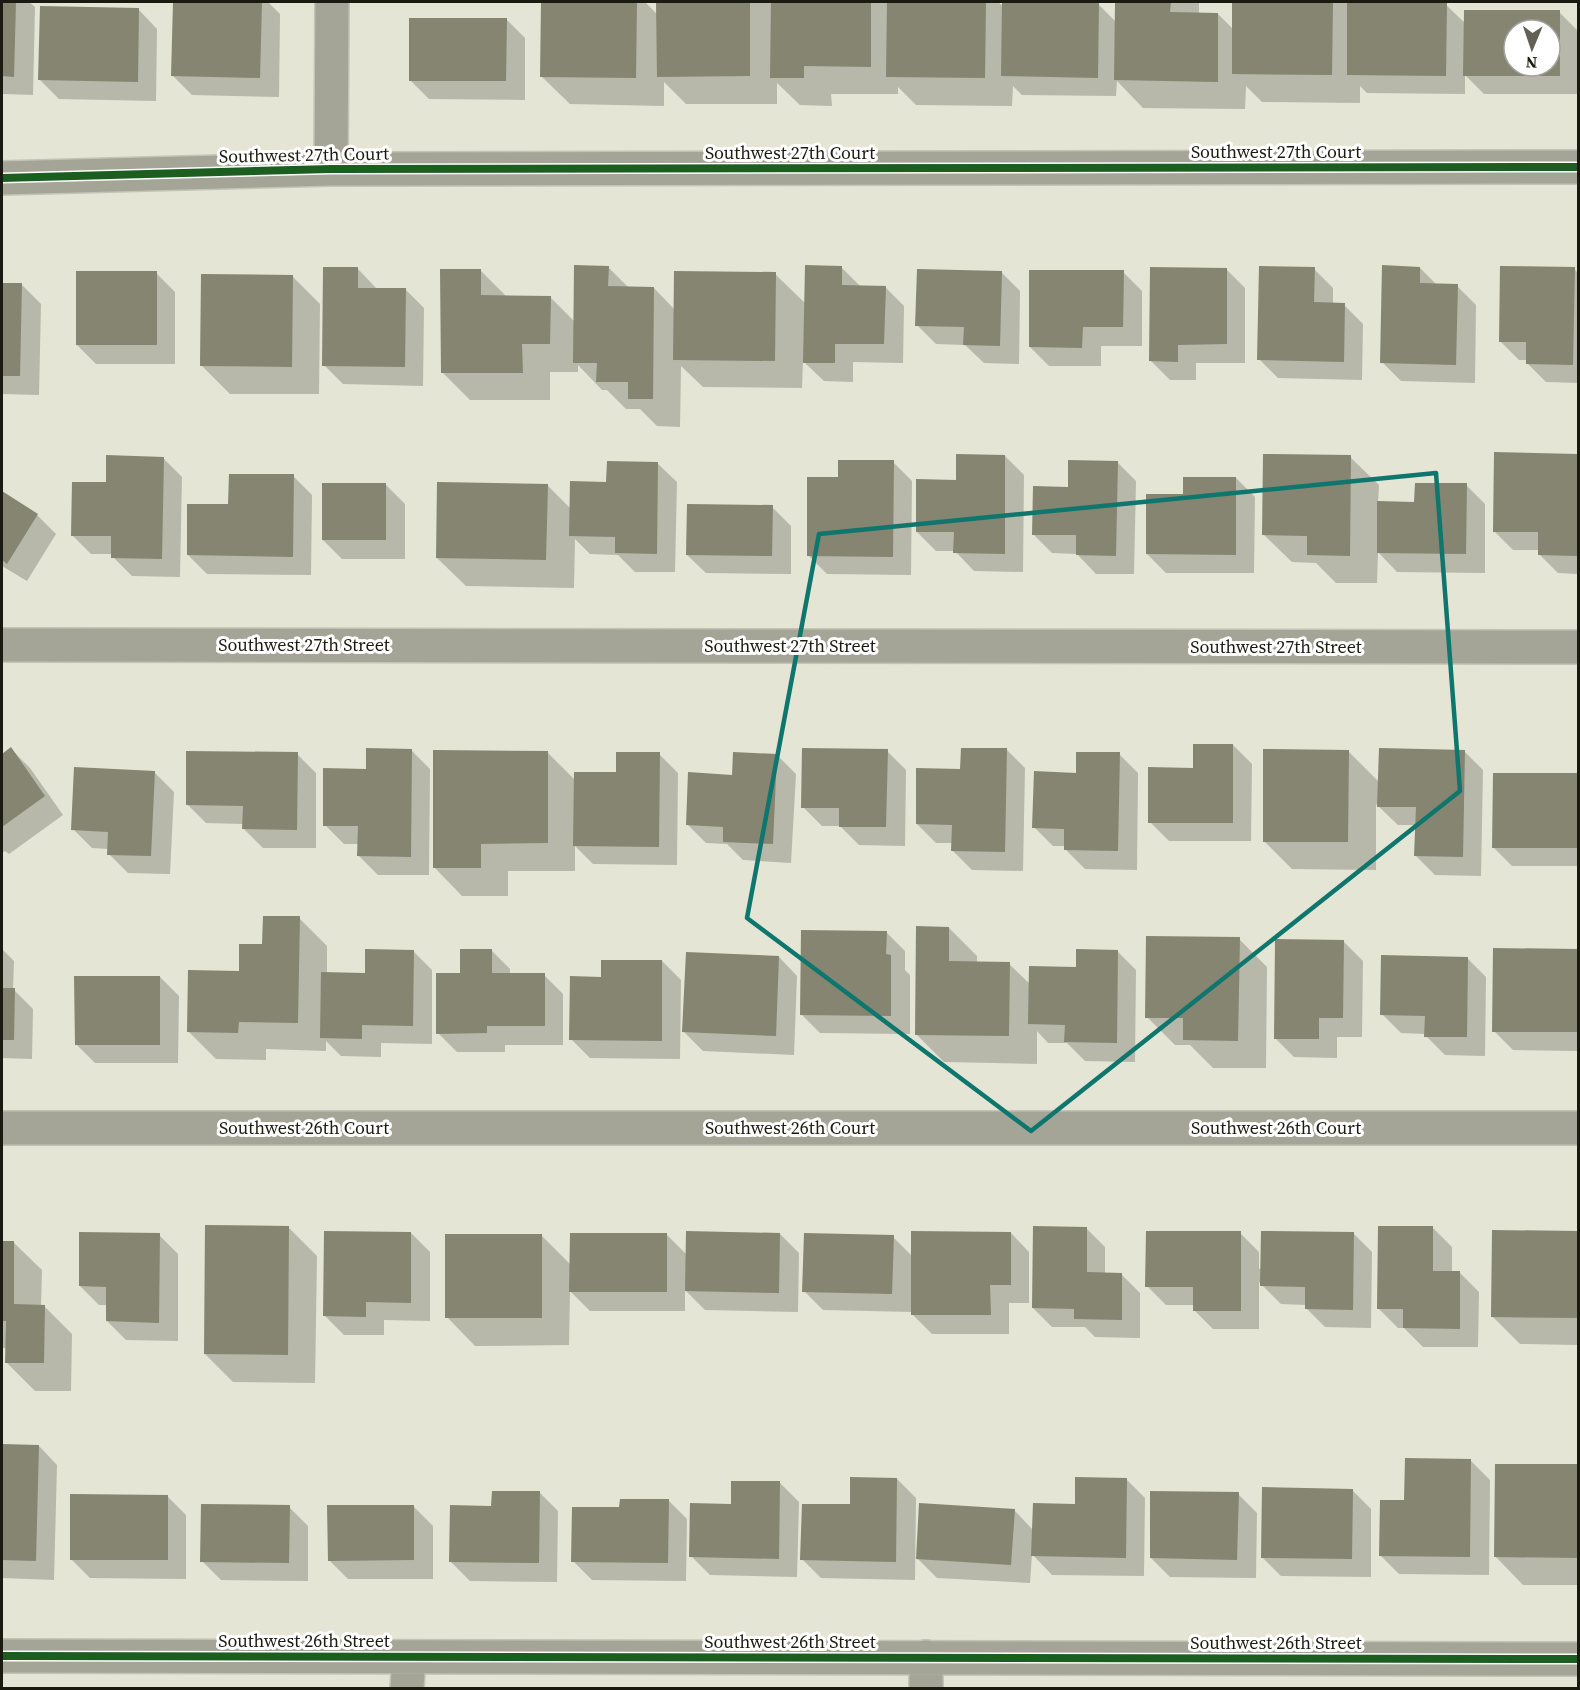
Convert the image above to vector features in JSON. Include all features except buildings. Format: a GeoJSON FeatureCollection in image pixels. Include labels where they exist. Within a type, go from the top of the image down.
{"type":"FeatureCollection","features":[{"type":"Feature","properties":{"kind":"street"},"geometry":{"type":"LineString","coordinates":[[331,169],[332,2]]}},
{"type":"Feature","properties":{"kind":"street","name":"Southwest 27th Court"},"geometry":{"type":"LineString","coordinates":[[2,178],[331,169],[1578,167]]}},
{"type":"Feature","properties":{"kind":"street","name":"Southwest 27th Street"},"geometry":{"type":"LineString","coordinates":[[2,645],[1578,647]]}},
{"type":"Feature","properties":{"kind":"street","name":"Southwest 26th Court"},"geometry":{"type":"LineString","coordinates":[[2,1128],[1578,1128]]}},
{"type":"Feature","properties":{"kind":"street","name":"Southwest 26th Street"},"geometry":{"type":"LineString","coordinates":[[2,1656],[409,1657],[926,1673],[1578,1659]]}},
{"type":"Feature","properties":{"kind":"street"},"geometry":{"type":"LineString","coordinates":[[408,1689],[409,1657]]}},
{"type":"Feature","properties":{"kind":"highlighted area"},"geometry":{"type":"Polygon","coordinates":[[[1436,473],[1460,791],[1031,1131],[747,918],[819,534],[1436,473]]]}},
{"type":"Feature","properties":{"kind":"cycle path"},"geometry":{"type":"LineString","coordinates":[[2,178],[331,169],[1578,167]]}},
{"type":"Feature","properties":{"kind":"cycle path"},"geometry":{"type":"LineString","coordinates":[[2,1656],[1578,1659]]}}]}
